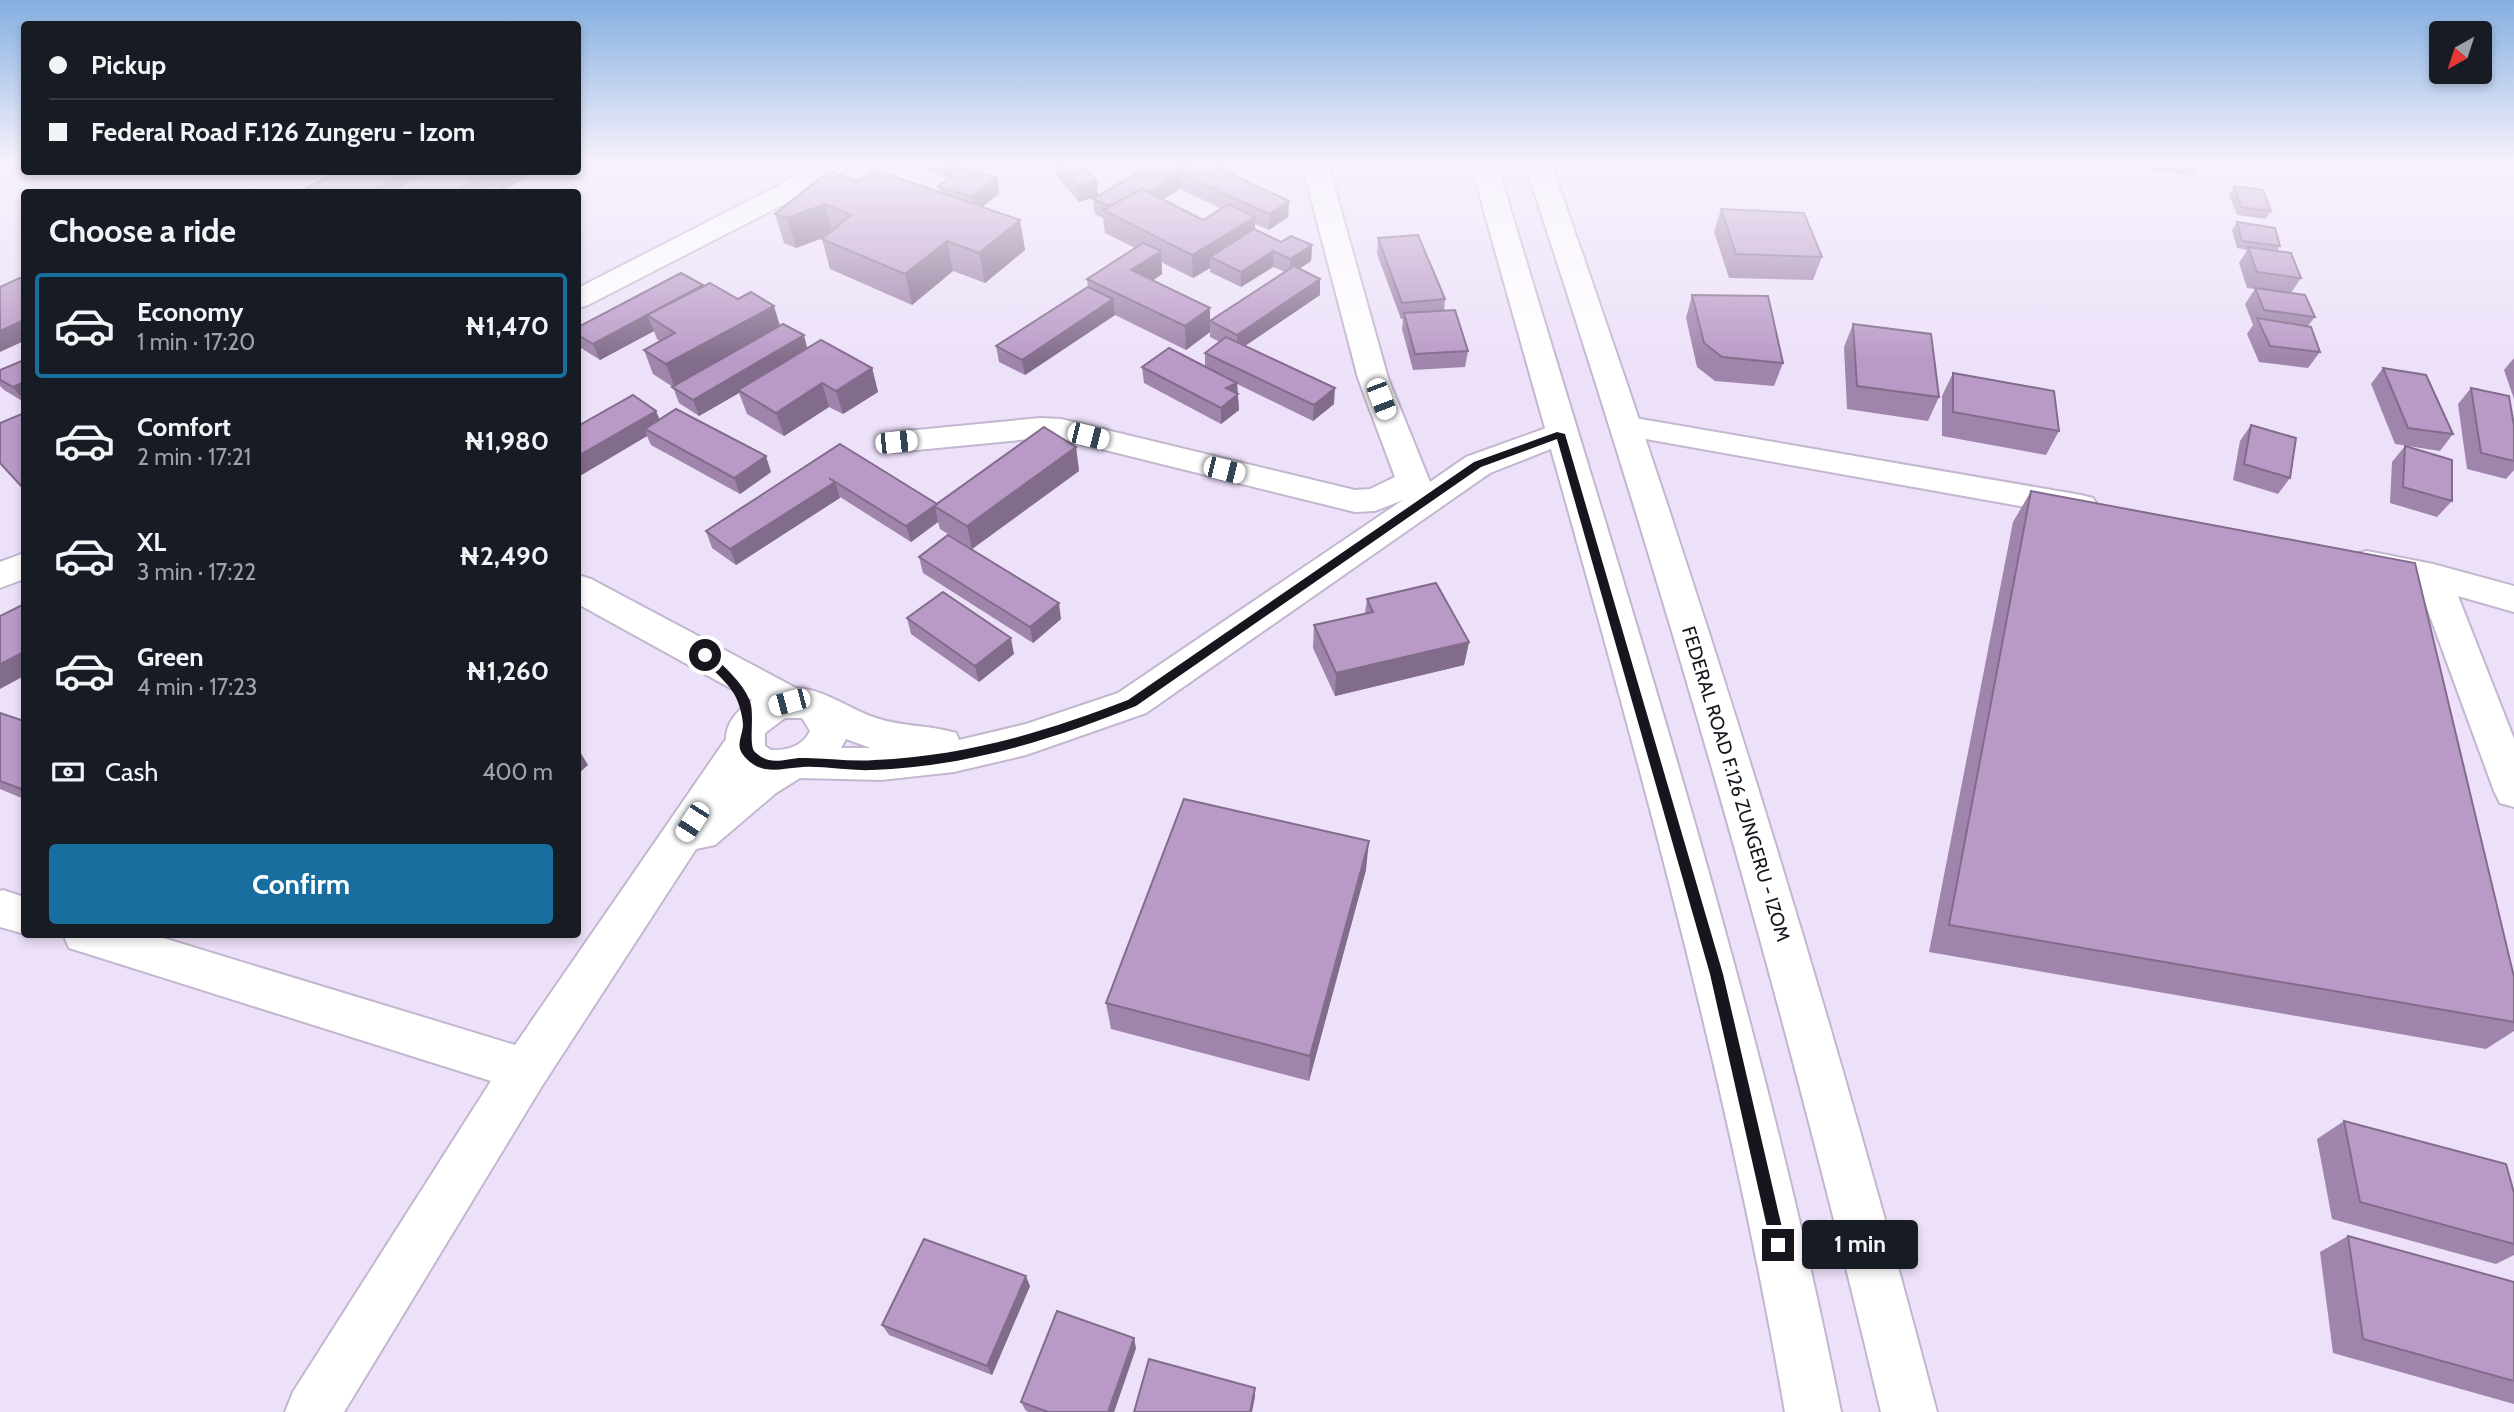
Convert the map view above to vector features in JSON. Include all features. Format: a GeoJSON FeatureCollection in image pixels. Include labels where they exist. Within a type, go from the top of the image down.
{"type":"FeatureCollection","features":[{"type":"Feature","properties":{"kind":"street"},"geometry":{"type":"LineString","coordinates":[[581,297],[708,230]]}},
{"type":"Feature","properties":{"kind":"street"},"geometry":{"type":"LineString","coordinates":[[1333,230],[1373,378],[1417,493]]}},
{"type":"Feature","properties":{"kind":"street"},"geometry":{"type":"LineString","coordinates":[[1503,230],[1717,974],[1797,1326],[1813,1412]]}},
{"type":"Feature","properties":{"kind":"street","name":"FEDERAL ROAD F.126 ZUNGERU - IZOM"},"geometry":{"type":"LineString","coordinates":[[1561,230],[1629,427],[1796,986],[1909,1412]]}},
{"type":"Feature","properties":{"kind":"street"},"geometry":{"type":"LineString","coordinates":[[1629,427],[2117,514]]}},
{"type":"Feature","properties":{"kind":"street"},"geometry":{"type":"LineString","coordinates":[[896,442],[1040,428],[1061,429],[1354,501],[1417,493]]}},
{"type":"Feature","properties":{"kind":"street"},"geometry":{"type":"LineString","coordinates":[[705,655],[734,684],[744,701],[747,752],[763,765],[872,765],[942,759],[997,748],[1068,728],[1132,703],[1417,493],[1478,465],[1560,434]]}},
{"type":"Feature","properties":{"kind":"street"},"geometry":{"type":"LineString","coordinates":[[2337,557],[2433,576],[2514,599]]}},
{"type":"Feature","properties":{"kind":"street"},"geometry":{"type":"LineString","coordinates":[[0,576],[21,566]]}},
{"type":"Feature","properties":{"kind":"street"},"geometry":{"type":"LineString","coordinates":[[2433,576],[2514,791]]}},
{"type":"Feature","properties":{"kind":"street"},"geometry":{"type":"LineString","coordinates":[[581,590],[807,708],[874,734],[932,743],[997,748]]}},
{"type":"Feature","properties":{"kind":"street"},"geometry":{"type":"LineString","coordinates":[[313,1412],[525,1070],[666,862],[746,734],[773,706],[807,708],[830,730],[821,749],[743,797],[666,862]]}},
{"type":"Feature","properties":{"kind":"street"},"geometry":{"type":"LineString","coordinates":[[98,938],[525,1070]]}},
{"type":"Feature","properties":{"kind":"building"},"geometry":{"type":"Polygon","coordinates":[[[833,230],[1008,230],[979,253],[947,241],[905,274],[822,239],[833,230]]]}},
{"type":"Feature","properties":{"kind":"building"},"geometry":{"type":"Polygon","coordinates":[[[1142,230],[1234,230],[1192,255],[1142,230]]]}},
{"type":"Feature","properties":{"kind":"building"},"geometry":{"type":"Polygon","coordinates":[[[1253,230],[1281,242],[1291,236],[1312,245],[1290,259],[1273,251],[1241,272],[1210,257],[1253,230]]]}},
{"type":"Feature","properties":{"kind":"building"},"geometry":{"type":"Polygon","coordinates":[[[1728,230],[1811,230],[1822,257],[1736,254],[1728,230]]]}},
{"type":"Feature","properties":{"kind":"building"},"geometry":{"type":"Polygon","coordinates":[[[2239,230],[2276,230],[2280,246],[2242,241],[2239,230]]]}},
{"type":"Feature","properties":{"kind":"building"},"geometry":{"type":"Polygon","coordinates":[[[1418,235],[1445,299],[1402,303],[1378,238],[1418,235]]]}},
{"type":"Feature","properties":{"kind":"building"},"geometry":{"type":"Polygon","coordinates":[[[1143,243],[1161,251],[1131,270],[1210,308],[1185,326],[1087,279],[1143,243]]]}},
{"type":"Feature","properties":{"kind":"building"},"geometry":{"type":"Polygon","coordinates":[[[2248,247],[2291,253],[2301,278],[2257,272],[2248,247]]]}},
{"type":"Feature","properties":{"kind":"building"},"geometry":{"type":"Polygon","coordinates":[[[1294,266],[1320,279],[1237,335],[1210,321],[1294,266]]]}},
{"type":"Feature","properties":{"kind":"building"},"geometry":{"type":"Polygon","coordinates":[[[681,273],[703,285],[593,344],[581,337],[581,325],[681,273]]]}},
{"type":"Feature","properties":{"kind":"building"},"geometry":{"type":"Polygon","coordinates":[[[21,277],[21,321],[0,331],[0,287],[21,277]]]}},
{"type":"Feature","properties":{"kind":"building"},"geometry":{"type":"Polygon","coordinates":[[[710,283],[738,299],[751,292],[774,306],[666,364],[644,350],[675,333],[647,315],[710,283]]]}},
{"type":"Feature","properties":{"kind":"building"},"geometry":{"type":"Polygon","coordinates":[[[1088,287],[1113,299],[1022,360],[996,346],[1088,287]]]}},
{"type":"Feature","properties":{"kind":"building"},"geometry":{"type":"Polygon","coordinates":[[[2255,288],[2305,295],[2315,317],[2264,310],[2255,288]]]}},
{"type":"Feature","properties":{"kind":"building"},"geometry":{"type":"Polygon","coordinates":[[[1692,295],[1768,296],[1783,363],[1722,357],[1704,343],[1692,295]]]}},
{"type":"Feature","properties":{"kind":"building"},"geometry":{"type":"Polygon","coordinates":[[[1455,310],[1468,351],[1415,354],[1404,313],[1455,310]]]}},
{"type":"Feature","properties":{"kind":"building"},"geometry":{"type":"Polygon","coordinates":[[[2257,318],[2311,327],[2320,352],[2270,346],[2257,318]]]}},
{"type":"Feature","properties":{"kind":"building"},"geometry":{"type":"Polygon","coordinates":[[[783,324],[804,335],[693,400],[672,387],[783,324]]]}},
{"type":"Feature","properties":{"kind":"building"},"geometry":{"type":"Polygon","coordinates":[[[1853,324],[1931,334],[1939,397],[1857,386],[1853,324]]]}},
{"type":"Feature","properties":{"kind":"building"},"geometry":{"type":"Polygon","coordinates":[[[1226,337],[1335,388],[1314,405],[1205,353],[1226,337]]]}},
{"type":"Feature","properties":{"kind":"building"},"geometry":{"type":"Polygon","coordinates":[[[821,340],[872,368],[836,391],[822,383],[776,413],[738,390],[821,340]]]}},
{"type":"Feature","properties":{"kind":"building"},"geometry":{"type":"Polygon","coordinates":[[[1169,348],[1237,383],[1226,388],[1238,394],[1221,408],[1142,367],[1169,348]]]}},
{"type":"Feature","properties":{"kind":"building"},"geometry":{"type":"Polygon","coordinates":[[[21,361],[21,383],[13,387],[0,380],[0,370],[21,361]]]}},
{"type":"Feature","properties":{"kind":"building"},"geometry":{"type":"Polygon","coordinates":[[[2383,368],[2426,375],[2453,434],[2408,428],[2383,368]]]}},
{"type":"Feature","properties":{"kind":"building"},"geometry":{"type":"Polygon","coordinates":[[[1953,373],[2054,391],[2059,431],[1953,412],[1953,373]]]}},
{"type":"Feature","properties":{"kind":"building"},"geometry":{"type":"Polygon","coordinates":[[[2471,388],[2509,396],[2514,426],[2514,461],[2481,453],[2471,388]]]}},
{"type":"Feature","properties":{"kind":"building"},"geometry":{"type":"Polygon","coordinates":[[[633,395],[656,411],[581,454],[581,424],[633,395]]]}},
{"type":"Feature","properties":{"kind":"building"},"geometry":{"type":"Polygon","coordinates":[[[676,409],[766,456],[734,478],[645,429],[676,409]]]}},
{"type":"Feature","properties":{"kind":"building"},"geometry":{"type":"Polygon","coordinates":[[[21,414],[21,486],[0,463],[0,423],[21,414]]]}},
{"type":"Feature","properties":{"kind":"building"},"geometry":{"type":"Polygon","coordinates":[[[2251,425],[2296,438],[2290,478],[2244,464],[2251,425]]]}},
{"type":"Feature","properties":{"kind":"building"},"geometry":{"type":"Polygon","coordinates":[[[1044,427],[1076,447],[967,526],[934,506],[1044,427]]]}},
{"type":"Feature","properties":{"kind":"building"},"geometry":{"type":"Polygon","coordinates":[[[840,444],[937,504],[906,526],[829,478],[835,482],[730,549],[706,531],[840,444]]]}},
{"type":"Feature","properties":{"kind":"building"},"geometry":{"type":"Polygon","coordinates":[[[2405,446],[2452,460],[2452,501],[2403,487],[2405,446]]]}},
{"type":"Feature","properties":{"kind":"building"},"geometry":{"type":"Polygon","coordinates":[[[2031,491],[2415,563],[2514,977],[2514,1022],[1949,925],[2031,491]]]}},
{"type":"Feature","properties":{"kind":"building"},"geometry":{"type":"Polygon","coordinates":[[[948,535],[1059,603],[1030,627],[919,557],[948,535]]]}},
{"type":"Feature","properties":{"kind":"building"},"geometry":{"type":"Polygon","coordinates":[[[1436,583],[1469,642],[1336,673],[1314,625],[1373,612],[1367,599],[1436,583]]]}},
{"type":"Feature","properties":{"kind":"building"},"geometry":{"type":"Polygon","coordinates":[[[943,592],[1011,638],[975,666],[907,618],[943,592]]]}},
{"type":"Feature","properties":{"kind":"building"},"geometry":{"type":"Polygon","coordinates":[[[21,606],[21,654],[0,664],[0,616],[21,606]]]}},
{"type":"Feature","properties":{"kind":"building"},"geometry":{"type":"Polygon","coordinates":[[[0,713],[21,720],[21,789],[0,781],[0,713]]]}},
{"type":"Feature","properties":{"kind":"building"},"geometry":{"type":"Polygon","coordinates":[[[1184,799],[1369,841],[1310,1056],[1106,1003],[1184,799]]]}},
{"type":"Feature","properties":{"kind":"building"},"geometry":{"type":"Polygon","coordinates":[[[2344,1121],[2506,1164],[2514,1193],[2514,1244],[2360,1202],[2344,1121]]]}},
{"type":"Feature","properties":{"kind":"building"},"geometry":{"type":"Polygon","coordinates":[[[2348,1236],[2514,1282],[2514,1381],[2363,1339],[2348,1236]]]}},
{"type":"Feature","properties":{"kind":"building"},"geometry":{"type":"Polygon","coordinates":[[[924,1239],[1026,1276],[987,1366],[882,1325],[924,1239]]]}},
{"type":"Feature","properties":{"kind":"building"},"geometry":{"type":"Polygon","coordinates":[[[1057,1311],[1134,1338],[1108,1412],[1048,1412],[1021,1402],[1057,1311]]]}},
{"type":"Feature","properties":{"kind":"building"},"geometry":{"type":"Polygon","coordinates":[[[1149,1359],[1255,1388],[1250,1412],[1134,1412],[1149,1359]]]}},
{"type":"Feature","properties":{"kind":"route"},"geometry":{"type":"LineString","coordinates":[[705,655],[734,684],[744,701],[749,725],[744,743],[753,760],[763,765],[788,766],[801,762],[872,765],[942,759],[997,748],[1068,728],[1132,703],[1478,465],[1523,445],[1560,434],[1717,974],[1778,1245]]}}]}
